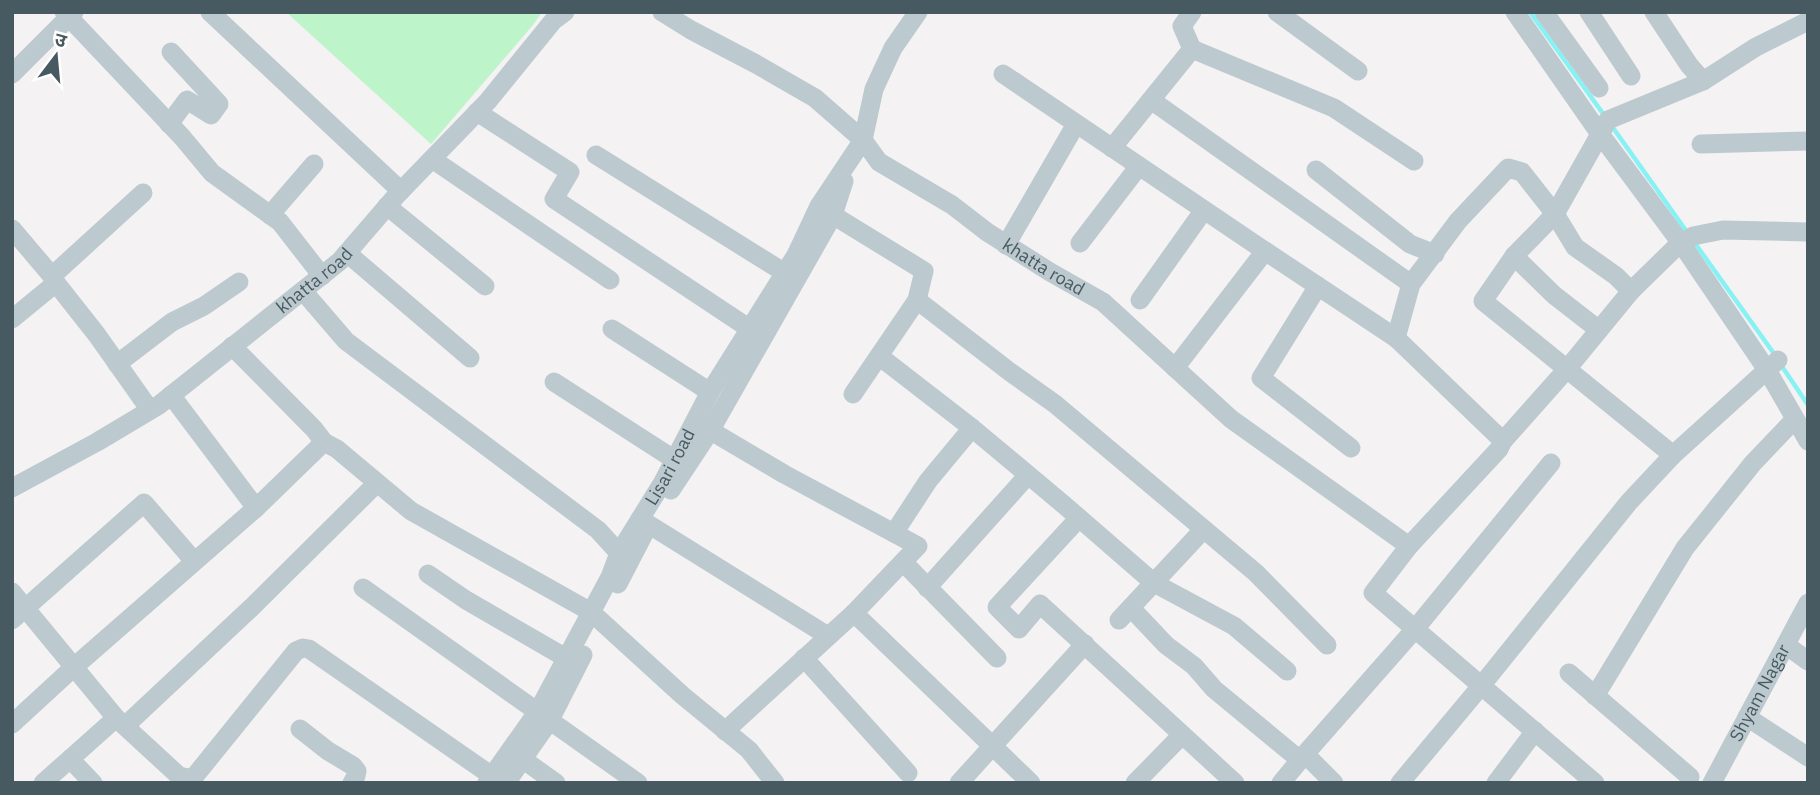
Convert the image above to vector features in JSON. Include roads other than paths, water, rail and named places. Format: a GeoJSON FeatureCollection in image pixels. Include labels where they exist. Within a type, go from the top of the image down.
{"type":"FeatureCollection","features":[{"type":"Feature","properties":{"kind":"street"},"geometry":{"type":"LineString","coordinates":[[210,12],[394,199],[485,286]]}},
{"type":"Feature","properties":{"kind":"street","name":"khatta road"},"geometry":{"type":"LineString","coordinates":[[12,488],[150,411],[340,261],[394,199],[477,113],[553,21],[565,12]]}},
{"type":"Feature","properties":{"kind":"street","name":"khatta road"},"geometry":{"type":"LineString","coordinates":[[662,12],[815,98],[858,147],[879,162],[952,205],[1006,245],[1103,302],[1231,419],[1409,546]]}},
{"type":"Feature","properties":{"kind":"street","name":"Lisari road"},"geometry":{"type":"LineString","coordinates":[[544,715],[566,658],[596,616],[619,553],[644,522],[826,211],[858,147],[874,89],[893,48],[918,12]]}},
{"type":"Feature","properties":{"kind":"street"},"geometry":{"type":"LineString","coordinates":[[1192,12],[1182,26],[1192,49],[1334,108],[1414,162]]}},
{"type":"Feature","properties":{"kind":"street"},"geometry":{"type":"LineString","coordinates":[[1277,12],[1358,71]]}},
{"type":"Feature","properties":{"kind":"street"},"geometry":{"type":"LineString","coordinates":[[1515,12],[1600,134],[1773,365],[1794,420],[1808,441]]}},
{"type":"Feature","properties":{"kind":"street"},"geometry":{"type":"LineString","coordinates":[[1544,12],[1599,88]]}},
{"type":"Feature","properties":{"kind":"street"},"geometry":{"type":"LineString","coordinates":[[1588,12],[1631,76]]}},
{"type":"Feature","properties":{"kind":"street"},"geometry":{"type":"LineString","coordinates":[[1654,12],[1689,65],[1703,81]]}},
{"type":"Feature","properties":{"kind":"street"},"geometry":{"type":"LineString","coordinates":[[12,74],[69,14],[212,173],[280,222],[322,276]]}},
{"type":"Feature","properties":{"kind":"street"},"geometry":{"type":"LineString","coordinates":[[1674,455],[1483,301],[1514,256],[1555,214],[1608,120],[1703,81],[1756,47],[1808,21]]}},
{"type":"Feature","properties":{"kind":"street"},"geometry":{"type":"LineString","coordinates":[[1112,148],[1192,49]]}},
{"type":"Feature","properties":{"kind":"street"},"geometry":{"type":"LineString","coordinates":[[170,124],[187,100],[211,115],[219,104],[171,52]]}},
{"type":"Feature","properties":{"kind":"street"},"geometry":{"type":"LineString","coordinates":[[1003,75],[1396,338],[1503,441]]}},
{"type":"Feature","properties":{"kind":"street"},"geometry":{"type":"LineString","coordinates":[[1151,100],[1411,284]]}},
{"type":"Feature","properties":{"kind":"street"},"geometry":{"type":"LineString","coordinates":[[477,113],[570,172],[554,199],[750,329]]}},
{"type":"Feature","properties":{"kind":"street"},"geometry":{"type":"LineString","coordinates":[[1006,245],[1076,124]]}},
{"type":"Feature","properties":{"kind":"street"},"geometry":{"type":"LineString","coordinates":[[1701,144],[1808,141]]}},
{"type":"Feature","properties":{"kind":"street"},"geometry":{"type":"LineString","coordinates":[[596,155],[785,273]]}},
{"type":"Feature","properties":{"kind":"street"},"geometry":{"type":"LineString","coordinates":[[432,159],[610,280]]}},
{"type":"Feature","properties":{"kind":"street"},"geometry":{"type":"LineString","coordinates":[[270,215],[314,164]]}},
{"type":"Feature","properties":{"kind":"street"},"geometry":{"type":"LineString","coordinates":[[1080,243],[1139,166]]}},
{"type":"Feature","properties":{"kind":"street"},"geometry":{"type":"LineString","coordinates":[[1396,338],[1411,284],[1458,221],[1508,168],[1522,172],[1555,214],[1574,247],[1616,276],[1632,291]]}},
{"type":"Feature","properties":{"kind":"street"},"geometry":{"type":"LineString","coordinates":[[1316,170],[1410,244],[1435,254]]}},
{"type":"Feature","properties":{"kind":"street"},"geometry":{"type":"LineString","coordinates":[[12,319],[143,193]]}},
{"type":"Feature","properties":{"kind":"street"},"geometry":{"type":"LineString","coordinates":[[1140,300],[1204,210]]}},
{"type":"Feature","properties":{"kind":"street"},"geometry":{"type":"LineString","coordinates":[[826,211],[924,271],[917,300],[853,394]]}},
{"type":"Feature","properties":{"kind":"street","name":"Lisari road"},"geometry":{"type":"LineString","coordinates":[[495,780],[544,715],[675,460],[702,426],[710,392],[826,211]]}},
{"type":"Feature","properties":{"kind":"street"},"geometry":{"type":"LineString","coordinates":[[12,229],[97,335],[150,411]]}},
{"type":"Feature","properties":{"kind":"street"},"geometry":{"type":"LineString","coordinates":[[1595,783],[1373,593],[1409,546],[1499,449],[1632,291],[1681,243],[1693,236],[1723,230],[1808,232]]}},
{"type":"Feature","properties":{"kind":"street"},"geometry":{"type":"LineString","coordinates":[[1175,368],[1265,251]]}},
{"type":"Feature","properties":{"kind":"street"},"geometry":{"type":"LineString","coordinates":[[347,253],[470,358]]}},
{"type":"Feature","properties":{"kind":"street"},"geometry":{"type":"LineString","coordinates":[[1514,256],[1554,295],[1600,330]]}},
{"type":"Feature","properties":{"kind":"street"},"geometry":{"type":"LineString","coordinates":[[117,364],[172,322],[204,306],[239,282]]}},
{"type":"Feature","properties":{"kind":"street"},"geometry":{"type":"LineString","coordinates":[[1318,286],[1261,378],[1352,448]]}},
{"type":"Feature","properties":{"kind":"street"},"geometry":{"type":"LineString","coordinates":[[303,291],[346,341],[598,530],[619,553]]}},
{"type":"Feature","properties":{"kind":"street"},"geometry":{"type":"LineString","coordinates":[[917,300],[1055,404],[1256,573],[1327,645]]}},
{"type":"Feature","properties":{"kind":"street"},"geometry":{"type":"LineString","coordinates":[[612,329],[710,392]]}},
{"type":"Feature","properties":{"kind":"street"},"geometry":{"type":"LineString","coordinates":[[232,346],[324,442],[337,449],[411,511],[596,616],[682,695],[748,750],[775,783]]}},
{"type":"Feature","properties":{"kind":"street"},"geometry":{"type":"LineString","coordinates":[[879,356],[972,428],[1154,583],[1234,626],[1287,671]]}},
{"type":"Feature","properties":{"kind":"street"},"geometry":{"type":"LineString","coordinates":[[1400,783],[1629,502],[1674,455],[1773,365]]}},
{"type":"Feature","properties":{"kind":"street"},"geometry":{"type":"LineString","coordinates":[[554,382],[675,460]]}},
{"type":"Feature","properties":{"kind":"street"},"geometry":{"type":"LineString","coordinates":[[172,395],[256,508]]}},
{"type":"Feature","properties":{"kind":"street"},"geometry":{"type":"LineString","coordinates":[[1595,696],[1685,548],[1753,463],[1794,420]]}},
{"type":"Feature","properties":{"kind":"street"},"geometry":{"type":"LineString","coordinates":[[702,426],[784,474],[918,546],[854,613],[725,730]]}},
{"type":"Feature","properties":{"kind":"street"},"geometry":{"type":"LineString","coordinates":[[894,533],[928,481],[972,428]]}},
{"type":"Feature","properties":{"kind":"street"},"geometry":{"type":"LineString","coordinates":[[12,724],[256,508],[324,442]]}},
{"type":"Feature","properties":{"kind":"street"},"geometry":{"type":"LineString","coordinates":[[1281,783],[1415,629],[1551,463]]}},
{"type":"Feature","properties":{"kind":"street"},"geometry":{"type":"LineString","coordinates":[[927,588],[1028,475]]}},
{"type":"Feature","properties":{"kind":"street"},"geometry":{"type":"LineString","coordinates":[[43,783],[120,722],[252,607],[377,482]]}},
{"type":"Feature","properties":{"kind":"street"},"geometry":{"type":"LineString","coordinates":[[19,614],[144,503],[194,561]]}},
{"type":"Feature","properties":{"kind":"street"},"geometry":{"type":"LineString","coordinates":[[1079,518],[997,607],[1019,629],[1040,604],[1235,783]]}},
{"type":"Feature","properties":{"kind":"street"},"geometry":{"type":"LineString","coordinates":[[644,522],[828,636]]}},
{"type":"Feature","properties":{"kind":"street"},"geometry":{"type":"LineString","coordinates":[[1203,530],[1125,614],[1194,666],[1214,689],[1334,783]]}},
{"type":"Feature","properties":{"kind":"street"},"geometry":{"type":"LineString","coordinates":[[903,562],[997,658]]}},
{"type":"Feature","properties":{"kind":"street"},"geometry":{"type":"LineString","coordinates":[[428,574],[486,612],[566,658]]}},
{"type":"Feature","properties":{"kind":"street"},"geometry":{"type":"LineString","coordinates":[[363,588],[638,783]]}},
{"type":"Feature","properties":{"kind":"street"},"geometry":{"type":"LineString","coordinates":[[12,592],[19,614],[74,667],[120,722],[179,776],[194,777],[296,651],[303,648],[309,649],[495,780]]}},
{"type":"Feature","properties":{"kind":"street","name":"Shyam Nagar"},"geometry":{"type":"LineString","coordinates":[[1712,783],[1808,603]]}},
{"type":"Feature","properties":{"kind":"street"},"geometry":{"type":"LineString","coordinates":[[854,613],[1031,783]]}},
{"type":"Feature","properties":{"kind":"street"},"geometry":{"type":"LineString","coordinates":[[959,783],[1085,644]]}},
{"type":"Feature","properties":{"kind":"street"},"geometry":{"type":"LineString","coordinates":[[1786,645],[1808,661]]}},
{"type":"Feature","properties":{"kind":"street"},"geometry":{"type":"LineString","coordinates":[[804,658],[908,774]]}},
{"type":"Feature","properties":{"kind":"street"},"geometry":{"type":"LineString","coordinates":[[1569,673],[1690,777]]}},
{"type":"Feature","properties":{"kind":"street"},"geometry":{"type":"LineString","coordinates":[[1747,717],[1808,757]]}},
{"type":"Feature","properties":{"kind":"street"},"geometry":{"type":"LineString","coordinates":[[300,729],[353,766],[357,771],[352,783]]}},
{"type":"Feature","properties":{"kind":"street"},"geometry":{"type":"LineString","coordinates":[[1496,783],[1535,731]]}},
{"type":"Feature","properties":{"kind":"street"},"geometry":{"type":"LineString","coordinates":[[1135,783],[1182,735]]}},
{"type":"Feature","properties":{"kind":"street"},"geometry":{"type":"LineString","coordinates":[[516,755],[556,783]]}},
{"type":"Feature","properties":{"kind":"street"},"geometry":{"type":"LineString","coordinates":[[70,759],[93,783]]}},
{"type":"Feature","properties":{"kind":"waterway"},"geometry":{"type":"LineString","coordinates":[[1530,12],[1604,115]]}},
{"type":"Feature","properties":{"kind":"waterway"},"geometry":{"type":"LineString","coordinates":[[1611,125],[1687,232]]}},
{"type":"Feature","properties":{"kind":"waterway"},"geometry":{"type":"LineString","coordinates":[[1694,242],[1775,355]]}},
{"type":"Feature","properties":{"kind":"waterway"},"geometry":{"type":"LineString","coordinates":[[1781,365],[1808,405]]}}]}
